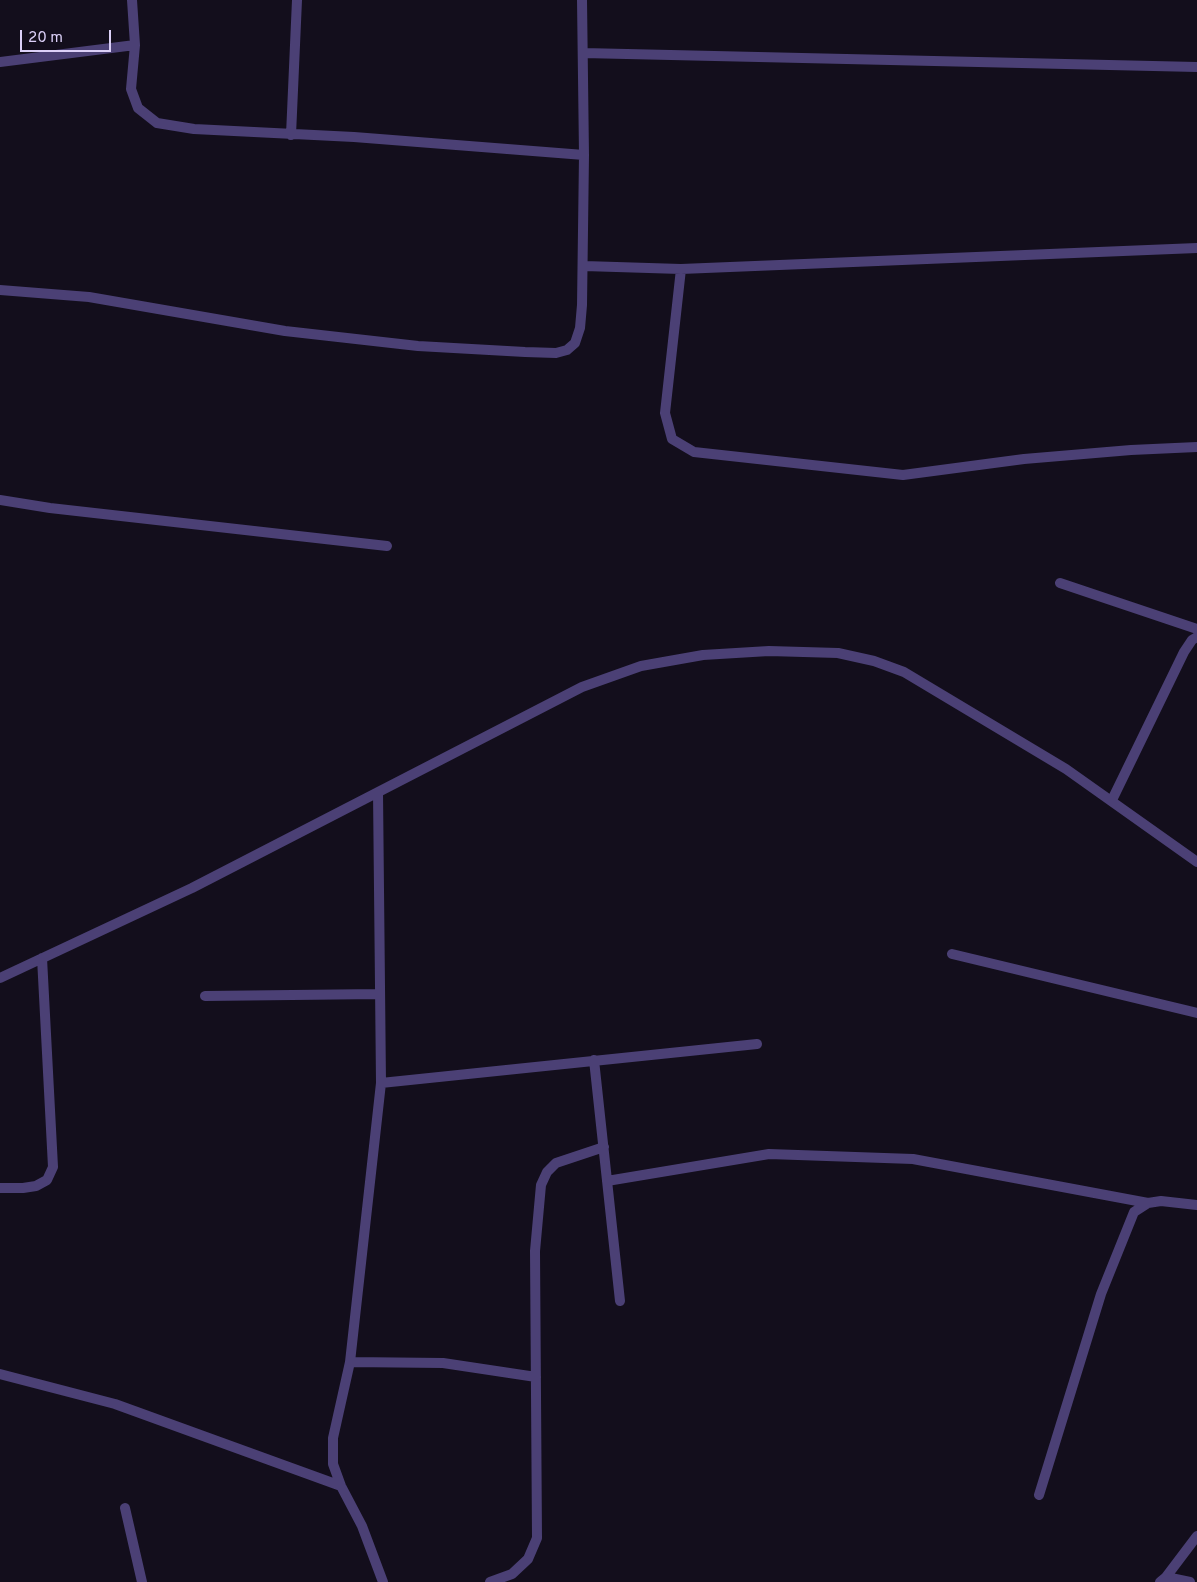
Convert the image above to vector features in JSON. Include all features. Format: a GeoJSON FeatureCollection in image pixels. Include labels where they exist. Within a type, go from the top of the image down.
{"type":"FeatureCollection","features":[{"type":"Feature","properties":{"kind":"street"},"geometry":{"type":"LineString","coordinates":[[132,0],[135,45],[131,89],[138,108],[157,123],[194,129],[354,137],[584,155]]}},
{"type":"Feature","properties":{"kind":"street"},"geometry":{"type":"LineString","coordinates":[[291,135],[297,0]]}},
{"type":"Feature","properties":{"kind":"street"},"geometry":{"type":"LineString","coordinates":[[0,290],[89,297],[285,331],[418,346],[556,353],[567,350],[575,343],[580,328],[584,266],[582,0]]}},
{"type":"Feature","properties":{"kind":"street"},"geometry":{"type":"LineString","coordinates":[[0,62],[135,45]]}},
{"type":"Feature","properties":{"kind":"street"},"geometry":{"type":"LineString","coordinates":[[583,53],[1197,67]]}},
{"type":"Feature","properties":{"kind":"street"},"geometry":{"type":"LineString","coordinates":[[584,266],[681,269],[1197,248]]}},
{"type":"Feature","properties":{"kind":"street"},"geometry":{"type":"LineString","coordinates":[[681,269],[665,413],[672,438],[694,452],[904,475],[1024,459],[1197,447]]}},
{"type":"Feature","properties":{"kind":"street"},"geometry":{"type":"LineString","coordinates":[[0,500],[50,508],[387,546]]}},
{"type":"Feature","properties":{"kind":"street"},"geometry":{"type":"LineString","coordinates":[[1060,583],[1197,629]]}},
{"type":"Feature","properties":{"kind":"street"},"geometry":{"type":"LineString","coordinates":[[1112,800],[1184,652],[1192,640],[1197,637]]}},
{"type":"Feature","properties":{"kind":"street"},"geometry":{"type":"LineString","coordinates":[[0,978],[192,888],[582,687],[641,666],[703,655],[769,651],[838,654],[874,660],[904,672],[1066,768],[1197,862]]}},
{"type":"Feature","properties":{"kind":"street"},"geometry":{"type":"LineString","coordinates":[[378,792],[381,1083],[350,1362],[334,1438],[332,1464],[362,1526],[383,1582]]}},
{"type":"Feature","properties":{"kind":"street"},"geometry":{"type":"LineString","coordinates":[[952,954],[1197,1013]]}},
{"type":"Feature","properties":{"kind":"street"},"geometry":{"type":"LineString","coordinates":[[0,1188],[36,1186],[48,1180],[53,1167],[42,958]]}},
{"type":"Feature","properties":{"kind":"street"},"geometry":{"type":"LineString","coordinates":[[205,996],[379,994]]}},
{"type":"Feature","properties":{"kind":"street"},"geometry":{"type":"LineString","coordinates":[[381,1083],[757,1044]]}},
{"type":"Feature","properties":{"kind":"street"},"geometry":{"type":"LineString","coordinates":[[594,1060],[620,1301]]}},
{"type":"Feature","properties":{"kind":"street"},"geometry":{"type":"LineString","coordinates":[[490,1582],[512,1574],[528,1559],[537,1538],[535,1251],[541,1185],[547,1172],[556,1163],[604,1146]]}},
{"type":"Feature","properties":{"kind":"street"},"geometry":{"type":"LineString","coordinates":[[607,1181],[769,1154],[914,1159],[1148,1203],[1161,1201],[1197,1205]]}},
{"type":"Feature","properties":{"kind":"street"},"geometry":{"type":"LineString","coordinates":[[1039,1495],[1102,1294],[1134,1212],[1148,1203]]}},
{"type":"Feature","properties":{"kind":"street"},"geometry":{"type":"LineString","coordinates":[[350,1362],[443,1363],[536,1377]]}},
{"type":"Feature","properties":{"kind":"street"},"geometry":{"type":"LineString","coordinates":[[0,1374],[115,1404],[341,1486]]}},
{"type":"Feature","properties":{"kind":"street"},"geometry":{"type":"LineString","coordinates":[[125,1508],[142,1582]]}},
{"type":"Feature","properties":{"kind":"street"},"geometry":{"type":"LineString","coordinates":[[1163,1580],[1197,1536]]}},
{"type":"Feature","properties":{"kind":"street"},"geometry":{"type":"LineString","coordinates":[[1163,1580],[1190,1582]]}}]}
